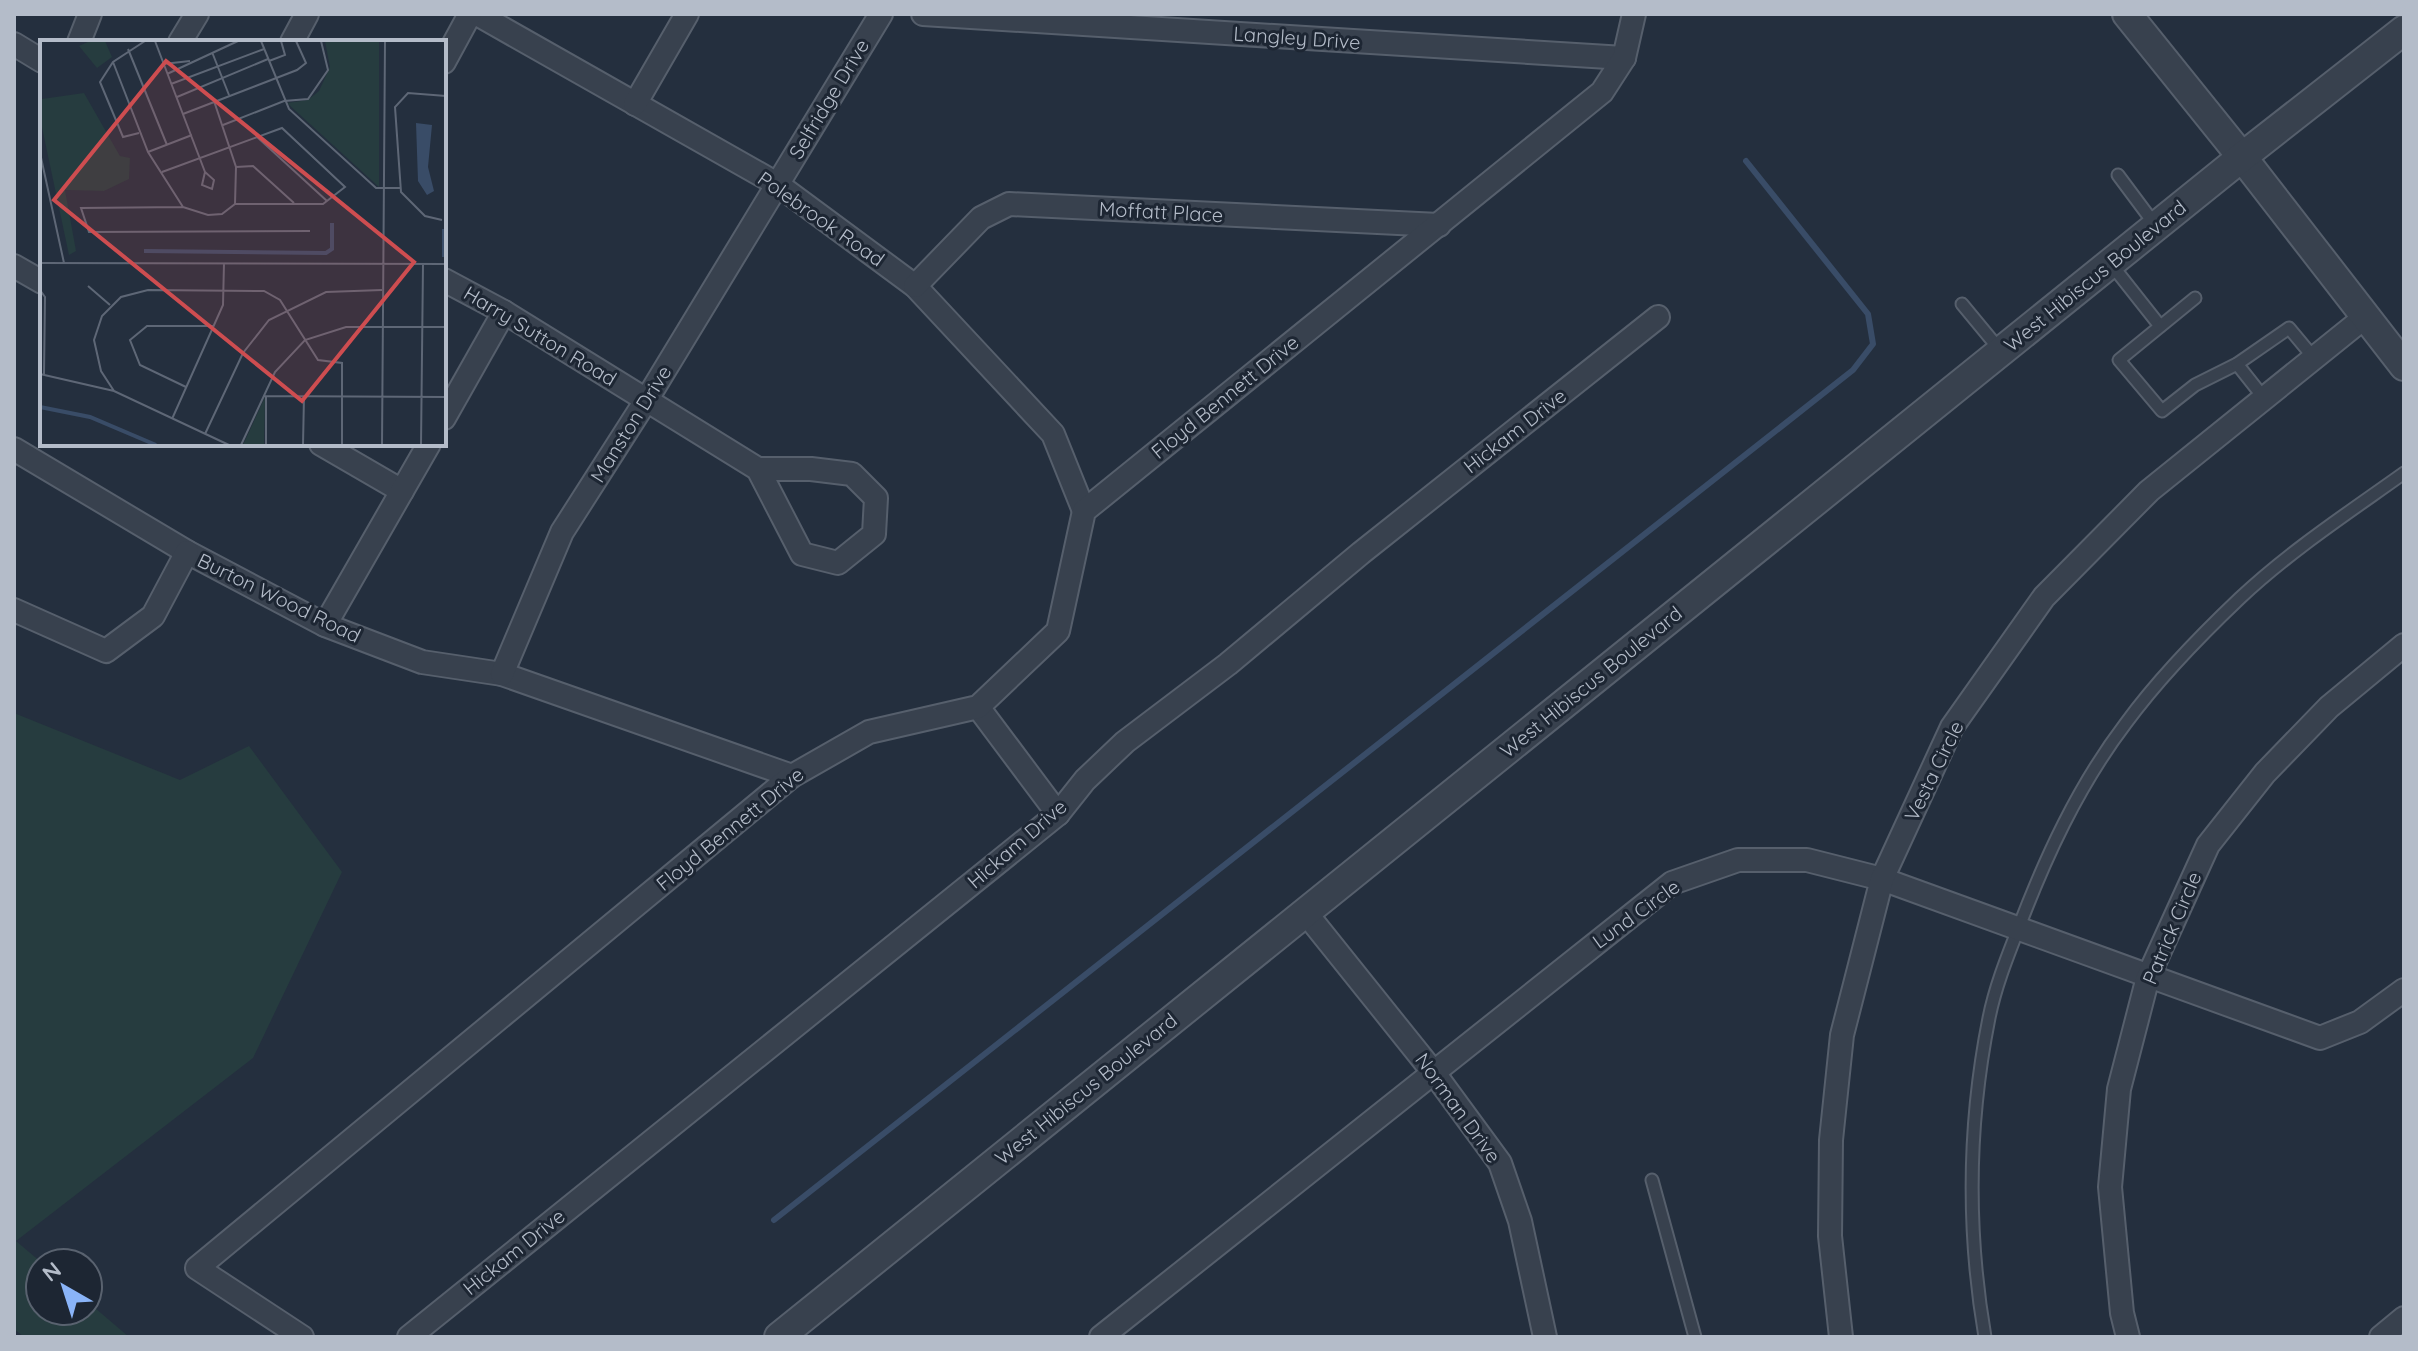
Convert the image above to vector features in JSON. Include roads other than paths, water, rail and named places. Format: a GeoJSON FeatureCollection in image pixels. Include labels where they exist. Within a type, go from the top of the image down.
{"type":"FeatureCollection","features":[{"type":"Feature","properties":{"kind":"street"},"geometry":{"type":"LineString","coordinates":[[80,40],[90,14]]}},
{"type":"Feature","properties":{"kind":"street"},"geometry":{"type":"LineString","coordinates":[[181,40],[197,14]]}},
{"type":"Feature","properties":{"kind":"street"},"geometry":{"type":"LineString","coordinates":[[293,40],[307,14]]}},
{"type":"Feature","properties":{"kind":"street"},"geometry":{"type":"LineString","coordinates":[[446,58],[470,14]]}},
{"type":"Feature","properties":{"kind":"street","name":"Polebrook Road"},"geometry":{"type":"LineString","coordinates":[[477,14],[777,184],[915,286],[1053,434],[1084,511]]}},
{"type":"Feature","properties":{"kind":"street"},"geometry":{"type":"LineString","coordinates":[[635,104],[687,14]]}},
{"type":"Feature","properties":{"kind":"street","name":"Selfridge Drive"},"geometry":{"type":"LineString","coordinates":[[777,184],[881,14]]}},
{"type":"Feature","properties":{"kind":"street","name":"Langley Drive"},"geometry":{"type":"LineString","coordinates":[[923,14],[1624,58]]}},
{"type":"Feature","properties":{"kind":"street","name":"Floyd Bennett Drive"},"geometry":{"type":"LineString","coordinates":[[1084,511],[1602,92],[1624,58],[1634,14]]}},
{"type":"Feature","properties":{"kind":"street"},"geometry":{"type":"LineString","coordinates":[[2127,14],[2404,366]]}},
{"type":"Feature","properties":{"kind":"street","name":"West Hibiscus Boulevard"},"geometry":{"type":"LineString","coordinates":[[779,1337],[2242,157],[2404,30]]}},
{"type":"Feature","properties":{"kind":"street"},"geometry":{"type":"LineString","coordinates":[[14,44],[40,60]]}},
{"type":"Feature","properties":{"kind":"street","name":"Manston Drive"},"geometry":{"type":"LineString","coordinates":[[502,674],[562,532],[647,399],[777,184]]}},
{"type":"Feature","properties":{"kind":"street","name":"Moffatt Place"},"geometry":{"type":"LineString","coordinates":[[915,286],[981,218],[1009,204],[1439,225]]}},
{"type":"Feature","properties":{"kind":"street"},"geometry":{"type":"LineString","coordinates":[[14,266],[40,281]]}},
{"type":"Feature","properties":{"kind":"street","name":"Harry Sutton Road"},"geometry":{"type":"LineString","coordinates":[[446,281],[504,312],[758,469]]}},
{"type":"Feature","properties":{"kind":"street"},"geometry":{"type":"LineString","coordinates":[[446,414],[504,312]]}},
{"type":"Feature","properties":{"kind":"street","name":"Hickam Drive"},"geometry":{"type":"LineString","coordinates":[[409,1337],[1058,814],[1085,780],[1125,742],[1228,664],[1361,553],[1658,317]]}},
{"type":"Feature","properties":{"kind":"street","name":"Vesta Circle"},"geometry":{"type":"LineString","coordinates":[[1841,1337],[1830,1236],[1831,1140],[1842,1035],[1882,879],[1952,727],[2044,597],[2149,491],[2365,317]]}},
{"type":"Feature","properties":{"kind":"street"},"geometry":{"type":"LineString","coordinates":[[324,446],[402,491]]}},
{"type":"Feature","properties":{"kind":"street"},"geometry":{"type":"LineString","coordinates":[[325,625],[428,446]]}},
{"type":"Feature","properties":{"kind":"street","name":"Burton Wood Road"},"geometry":{"type":"LineString","coordinates":[[14,449],[187,552],[325,625],[422,662],[502,674],[792,776]]}},
{"type":"Feature","properties":{"kind":"street"},"geometry":{"type":"LineString","coordinates":[[758,469],[811,469],[852,474],[876,498],[874,534],[838,563],[802,554],[758,469]]}},
{"type":"Feature","properties":{"kind":"street"},"geometry":{"type":"LineString","coordinates":[[1058,814],[978,707],[1058,631],[1084,511]]}},
{"type":"Feature","properties":{"kind":"street"},"geometry":{"type":"LineString","coordinates":[[14,610],[106,651],[153,616],[187,552]]}},
{"type":"Feature","properties":{"kind":"street","name":"Patrick Circle"},"geometry":{"type":"LineString","coordinates":[[2128,1337],[2122,1313],[2110,1187],[2119,1089],[2148,977],[2208,845],[2265,773],[2329,707],[2404,645]]}},
{"type":"Feature","properties":{"kind":"street","name":"Floyd Bennett Drive"},"geometry":{"type":"LineString","coordinates":[[302,1337],[197,1268],[792,776],[869,732],[978,707]]}},
{"type":"Feature","properties":{"kind":"street","name":"Lund Circle"},"geometry":{"type":"LineString","coordinates":[[1101,1337],[1672,883],[1738,860],[1807,860],[1882,879],[2320,1038],[2360,1022],[2404,990]]}},
{"type":"Feature","properties":{"kind":"street","name":"Norman Drive"},"geometry":{"type":"LineString","coordinates":[[1305,912],[1434,1073],[1500,1163],[1520,1221],[1541,1335]]}},
{"type":"Feature","properties":{"kind":"street"},"geometry":{"type":"LineString","coordinates":[[2381,1337],[2404,1318]]}},
{"type":"Feature","properties":{"kind":"lane"},"geometry":{"type":"LineString","coordinates":[[2118,175],[2157,226]]}},
{"type":"Feature","properties":{"kind":"lane"},"geometry":{"type":"LineString","coordinates":[[2111,263],[2160,326]]}},
{"type":"Feature","properties":{"kind":"lane"},"geometry":{"type":"LineString","coordinates":[[2195,298],[2119,360],[2162,411],[2195,385],[2237,364],[2289,328],[2314,358]]}},
{"type":"Feature","properties":{"kind":"lane"},"geometry":{"type":"LineString","coordinates":[[1962,304],[2001,351]]}},
{"type":"Feature","properties":{"kind":"lane"},"geometry":{"type":"LineString","coordinates":[[2237,364],[2264,398]]}},
{"type":"Feature","properties":{"kind":"lane"},"geometry":{"type":"LineString","coordinates":[[1985,1337],[1974,1249],[1972,1171],[1977,1090],[1989,1016],[2001,972],[2027,902],[2068,816],[2125,723],[2200,638],[2241,597],[2294,552],[2404,473]]}},
{"type":"Feature","properties":{"kind":"lane"},"geometry":{"type":"LineString","coordinates":[[1652,1180],[1695,1337]]}},
{"type":"Feature","properties":{"kind":"waterway"},"geometry":{"type":"LineString","coordinates":[[774,1220],[1853,370],[1873,344],[1868,314],[1746,161]]}}]}
